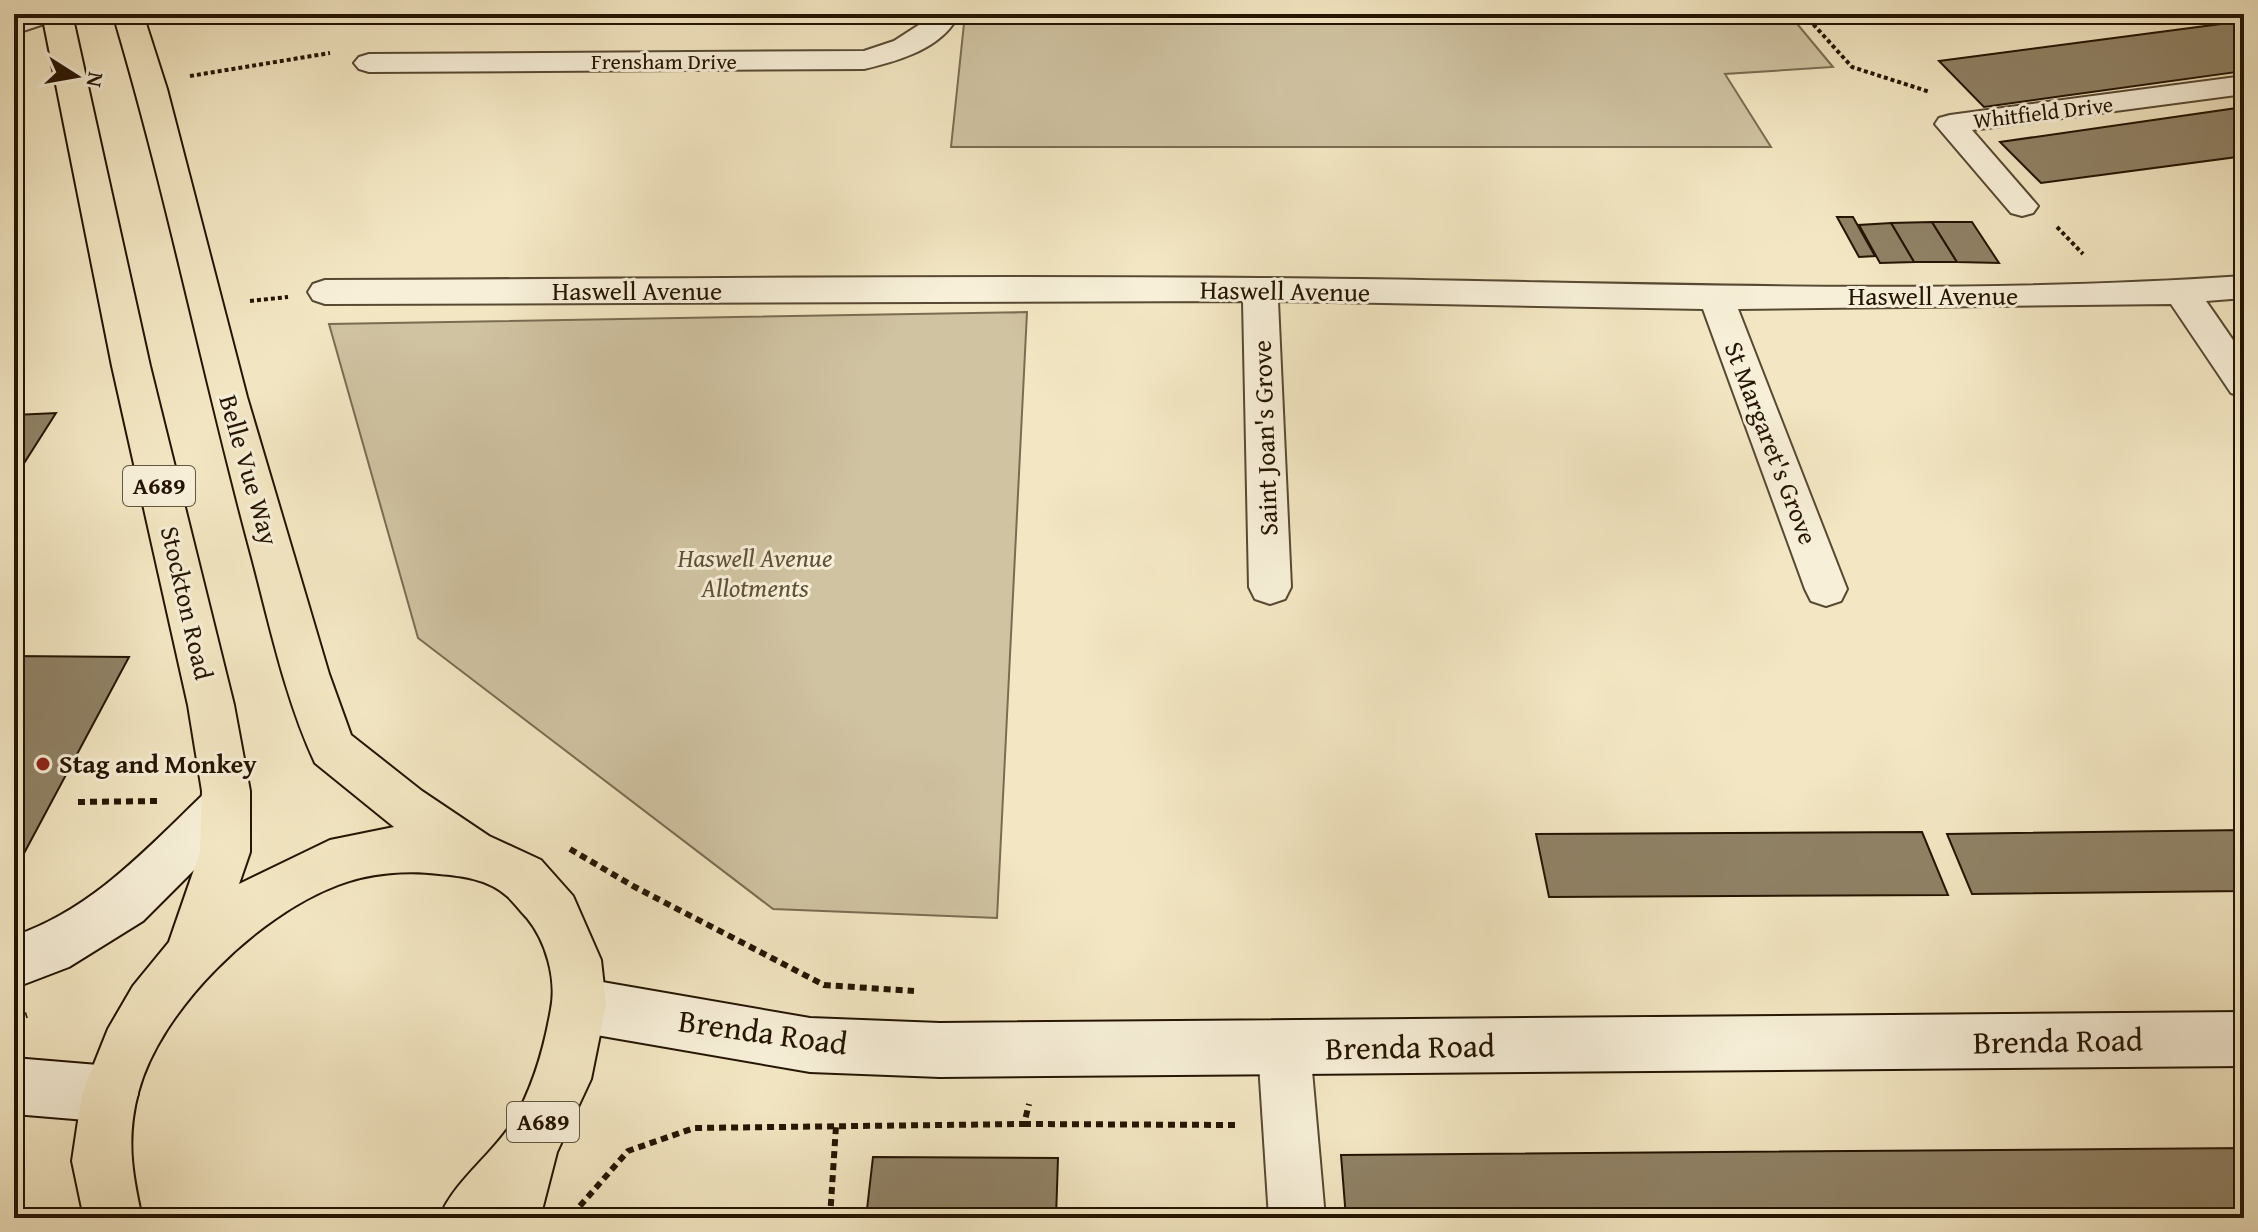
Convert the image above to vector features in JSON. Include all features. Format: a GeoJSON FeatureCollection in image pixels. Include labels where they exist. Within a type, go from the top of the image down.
{"type":"FeatureCollection","features":[{"type":"Feature","properties":{"kind":"highway","name":"Belle Vue Way"},"geometry":{"type":"LineString","coordinates":[[128,14],[151,89],[232,411],[306,674],[332,748],[405,807],[479,855]]}},
{"type":"Feature","properties":{"kind":"highway","name":"Stockton Road"},"geometry":{"type":"LineString","coordinates":[[58,16],[134,381],[211,705],[226,805],[225,852],[190,957]]}},
{"type":"Feature","properties":{"kind":"highway","name":"A689"},"geometry":{"type":"LineString","coordinates":[[113,1218],[101,1161],[110,1094],[127,1048],[152,1005],[190,957],[253,904],[330,863],[408,847],[479,855],[523,877],[555,913],[575,960],[579,1005],[563,1079],[531,1144],[511,1218]]}},
{"type":"Feature","properties":{"kind":"highway","name":"A689"},"geometry":{"type":"LineString","coordinates":[[468,1218],[531,1144]]}},
{"type":"Feature","properties":{"kind":"main road"},"geometry":{"type":"LineString","coordinates":[[14,962],[51,949],[125,904],[226,805]]}},
{"type":"Feature","properties":{"kind":"main road","name":"Brenda Road"},"geometry":{"type":"LineString","coordinates":[[579,1005],[810,1045],[968,1050],[2244,1039]]}},
{"type":"Feature","properties":{"kind":"main road"},"geometry":{"type":"LineString","coordinates":[[14,1086],[110,1094]]}},
{"type":"Feature","properties":{"kind":"street","name":"Frensham Drive"},"geometry":{"type":"LineString","coordinates":[[369,63],[864,60],[893,54],[919,39],[939,24],[940,14]]}},
{"type":"Feature","properties":{"kind":"street","name":"Whitfield Drive"},"geometry":{"type":"LineString","coordinates":[[1950,124],[2244,85]]}},
{"type":"Feature","properties":{"kind":"street","name":"Whitfield Drive"},"geometry":{"type":"LineString","coordinates":[[1950,124],[2022,206]]}},
{"type":"Feature","properties":{"kind":"street","name":"Haswell Avenue"},"geometry":{"type":"LineString","coordinates":[[325,292],[1260,289],[1716,298],[2144,294],[2244,287]]}},
{"type":"Feature","properties":{"kind":"street","name":"Saint Joan's Grove"},"geometry":{"type":"LineString","coordinates":[[1260,289],[1270,587]]}},
{"type":"Feature","properties":{"kind":"street"},"geometry":{"type":"LineString","coordinates":[[2182,293],[2244,384]]}},
{"type":"Feature","properties":{"kind":"street","name":"St Margaret's Grove"},"geometry":{"type":"LineString","coordinates":[[1716,298],[1826,589]]}},
{"type":"Feature","properties":{"kind":"street"},"geometry":{"type":"LineString","coordinates":[[1284,1048],[1297,1218]]}},
{"type":"Feature","properties":{"kind":"lane"},"geometry":{"type":"LineString","coordinates":[[14,30],[58,16]]}},
{"type":"Feature","properties":{"kind":"path"},"geometry":{"type":"LineString","coordinates":[[1804,14],[1852,67],[1935,93],[1948,108],[1950,124]]}},
{"type":"Feature","properties":{"kind":"path"},"geometry":{"type":"LineString","coordinates":[[151,89],[185,77],[300,56],[352,52],[369,63]]}},
{"type":"Feature","properties":{"kind":"path"},"geometry":{"type":"LineString","coordinates":[[2022,206],[2043,211],[2095,267],[2144,294]]}},
{"type":"Feature","properties":{"kind":"path"},"geometry":{"type":"LineString","coordinates":[[237,303],[325,292]]}},
{"type":"Feature","properties":{"kind":"path"},"geometry":{"type":"LineString","coordinates":[[78,802],[159,801]]}},
{"type":"Feature","properties":{"kind":"path"},"geometry":{"type":"LineString","coordinates":[[566,846],[633,886],[824,985],[946,993],[968,1050]]}},
{"type":"Feature","properties":{"kind":"path"},"geometry":{"type":"LineString","coordinates":[[1024,1124],[1044,1049]]}},
{"type":"Feature","properties":{"kind":"path"},"geometry":{"type":"LineString","coordinates":[[572,1218],[572,1213],[628,1151],[694,1128],[1290,1125]]}},
{"type":"Feature","properties":{"kind":"path"},"geometry":{"type":"LineString","coordinates":[[830,1218],[836,1126]]}},
{"type":"Feature","properties":{"kind":"green space"},"geometry":{"type":"Polygon","coordinates":[[[965,14],[1789,14],[1833,67],[1725,74],[1771,147],[951,147],[965,14]]]}},
{"type":"Feature","properties":{"kind":"green space","name":"Haswell Avenue Allotments"},"geometry":{"type":"Polygon","coordinates":[[[1027,312],[997,918],[773,909],[418,638],[329,324],[1027,312]]]}},
{"type":"Feature","properties":{"kind":"building"},"geometry":{"type":"Polygon","coordinates":[[[2244,21],[2244,71],[1984,107],[1939,61],[2244,21]]]}},
{"type":"Feature","properties":{"kind":"building"},"geometry":{"type":"Polygon","coordinates":[[[2244,107],[2244,156],[2041,183],[2000,142],[2244,107]]]}},
{"type":"Feature","properties":{"kind":"building"},"geometry":{"type":"Polygon","coordinates":[[[1837,217],[1853,217],[1875,256],[1859,257],[1837,217]]]}},
{"type":"Feature","properties":{"kind":"building"},"geometry":{"type":"Polygon","coordinates":[[[1932,222],[1957,262],[1914,262],[1891,223],[1932,222]]]}},
{"type":"Feature","properties":{"kind":"building"},"geometry":{"type":"Polygon","coordinates":[[[1932,222],[1972,222],[1999,263],[1957,262],[1932,222]]]}},
{"type":"Feature","properties":{"kind":"building"},"geometry":{"type":"Polygon","coordinates":[[[1891,223],[1914,262],[1880,263],[1859,225],[1891,223]]]}},
{"type":"Feature","properties":{"kind":"building"},"geometry":{"type":"Polygon","coordinates":[[[56,413],[14,479],[14,415],[56,413]]]}},
{"type":"Feature","properties":{"kind":"building","name":"Stag and Monkey"},"geometry":{"type":"Polygon","coordinates":[[[14,656],[129,657],[14,872],[14,656]]]}},
{"type":"Feature","properties":{"kind":"building"},"geometry":{"type":"Polygon","coordinates":[[[2244,830],[2244,891],[1972,894],[1947,834],[2244,830]]]}},
{"type":"Feature","properties":{"kind":"building"},"geometry":{"type":"Polygon","coordinates":[[[1922,832],[1948,895],[1549,897],[1536,834],[1922,832]]]}},
{"type":"Feature","properties":{"kind":"building"},"geometry":{"type":"Polygon","coordinates":[[[2244,1148],[2244,1218],[1346,1218],[1341,1155],[2244,1148]]]}},
{"type":"Feature","properties":{"kind":"building"},"geometry":{"type":"Polygon","coordinates":[[[873,1157],[1058,1158],[1056,1218],[866,1218],[873,1157]]]}},
{"type":"Feature","properties":{"kind":"place","name":"Stag and Monkey"},"geometry":{"type":"Point","coordinates":[43,764]}}]}
